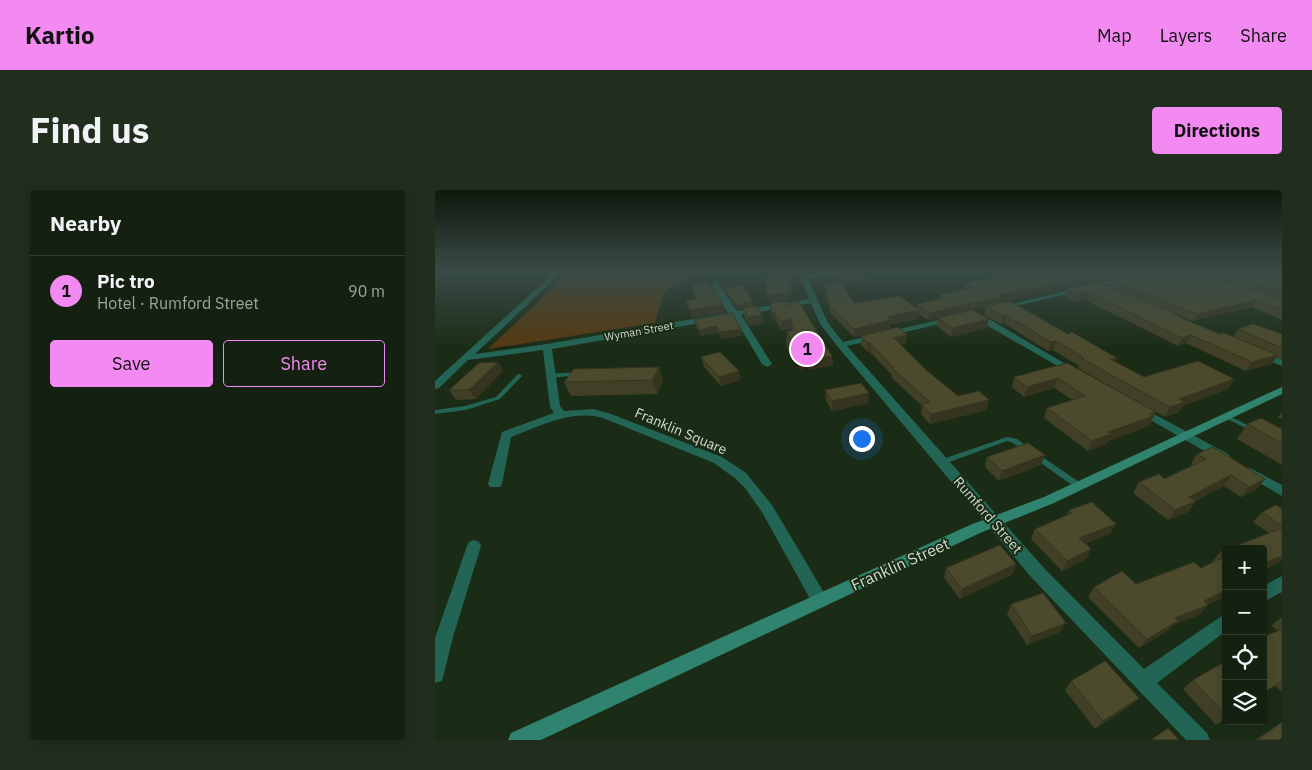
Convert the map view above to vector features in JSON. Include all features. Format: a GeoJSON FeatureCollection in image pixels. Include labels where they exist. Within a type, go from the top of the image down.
{"type":"FeatureCollection","features":[{"type":"Feature","properties":{"kind":"street"},"geometry":{"type":"LineString","coordinates":[[435,386],[532,297]]}},
{"type":"Feature","properties":{"kind":"street"},"geometry":{"type":"LineString","coordinates":[[722,297],[732,312],[736,314],[767,364]]}},
{"type":"Feature","properties":{"kind":"street","name":"Rumford Street"},"geometry":{"type":"LineString","coordinates":[[812,297],[825,324],[841,344],[993,522],[1038,573],[1200,740]]}},
{"type":"Feature","properties":{"kind":"street"},"geometry":{"type":"LineString","coordinates":[[993,309],[1048,297]]}},
{"type":"Feature","properties":{"kind":"street","name":"Wyman Street"},"geometry":{"type":"LineString","coordinates":[[464,358],[547,347],[814,300]]}},
{"type":"Feature","properties":{"kind":"street"},"geometry":{"type":"LineString","coordinates":[[841,344],[978,313],[1083,377]]}},
{"type":"Feature","properties":{"kind":"street"},"geometry":{"type":"LineString","coordinates":[[495,484],[506,435],[561,414],[555,407],[547,347]]}},
{"type":"Feature","properties":{"kind":"street"},"geometry":{"type":"LineString","coordinates":[[1246,348],[1282,363]]}},
{"type":"Feature","properties":{"kind":"street","name":"Franklin Street"},"geometry":{"type":"LineString","coordinates":[[518,740],[993,522],[1079,486],[1282,390]]}},
{"type":"Feature","properties":{"kind":"street"},"geometry":{"type":"LineString","coordinates":[[1127,402],[1282,491]]}},
{"type":"Feature","properties":{"kind":"street","name":"Franklin Square"},"geometry":{"type":"LineString","coordinates":[[561,414],[594,412],[607,416],[718,460],[741,476],[767,509],[820,601]]}},
{"type":"Feature","properties":{"kind":"street"},"geometry":{"type":"LineString","coordinates":[[435,674],[444,636],[474,546]]}},
{"type":"Feature","properties":{"kind":"street"},"geometry":{"type":"LineString","coordinates":[[1267,592],[1282,583]]}},
{"type":"Feature","properties":{"kind":"street"},"geometry":{"type":"LineString","coordinates":[[1143,681],[1222,624]]}},
{"type":"Feature","properties":{"kind":"lane"},"geometry":{"type":"LineString","coordinates":[[551,376],[581,373]]}},
{"type":"Feature","properties":{"kind":"lane"},"geometry":{"type":"LineString","coordinates":[[435,412],[466,408],[498,398],[519,376]]}},
{"type":"Feature","properties":{"kind":"lane"},"geometry":{"type":"LineString","coordinates":[[1227,416],[1262,435]]}},
{"type":"Feature","properties":{"kind":"lane"},"geometry":{"type":"LineString","coordinates":[[942,462],[1007,439],[1015,440],[1079,486]]}},
{"type":"Feature","properties":{"kind":"shaded area"},"geometry":{"type":"Polygon","coordinates":[[[544,297],[663,297],[655,323],[488,349],[544,297]]]}},
{"type":"Feature","properties":{"kind":"building"},"geometry":{"type":"Polygon","coordinates":[[[696,297],[719,297],[723,304],[690,310],[686,301],[697,299],[696,297]]]}},
{"type":"Feature","properties":{"kind":"building"},"geometry":{"type":"Polygon","coordinates":[[[731,297],[750,297],[753,302],[737,305],[731,297]]]}},
{"type":"Feature","properties":{"kind":"building"},"geometry":{"type":"Polygon","coordinates":[[[827,297],[850,297],[854,303],[901,297],[919,310],[887,317],[891,320],[854,329],[830,306],[827,297]]]}},
{"type":"Feature","properties":{"kind":"building"},"geometry":{"type":"Polygon","coordinates":[[[941,297],[1000,297],[929,313],[917,304],[943,298],[941,297]]]}},
{"type":"Feature","properties":{"kind":"building"},"geometry":{"type":"Polygon","coordinates":[[[1098,297],[1134,297],[1220,334],[1224,333],[1278,355],[1252,362],[1191,335],[1182,338],[1098,297]]]}},
{"type":"Feature","properties":{"kind":"building"},"geometry":{"type":"Polygon","coordinates":[[[1153,297],[1274,297],[1282,299],[1282,310],[1256,300],[1197,314],[1153,297]]]}},
{"type":"Feature","properties":{"kind":"building"},"geometry":{"type":"Polygon","coordinates":[[[787,301],[786,305],[799,302],[832,356],[808,361],[806,358],[799,360],[786,340],[791,339],[787,332],[793,330],[791,319],[781,322],[775,312],[772,313],[770,303],[787,301]]]}},
{"type":"Feature","properties":{"kind":"building"},"geometry":{"type":"Polygon","coordinates":[[[1010,301],[1068,334],[1072,332],[1117,358],[1110,359],[1144,377],[1198,361],[1234,379],[1179,399],[1185,402],[1170,407],[1082,359],[1084,358],[1056,341],[1051,342],[1006,315],[1003,316],[986,306],[1010,301]]]}},
{"type":"Feature","properties":{"kind":"building"},"geometry":{"type":"Polygon","coordinates":[[[757,306],[762,315],[748,317],[743,308],[757,306]]]}},
{"type":"Feature","properties":{"kind":"building"},"geometry":{"type":"Polygon","coordinates":[[[972,310],[989,319],[952,328],[938,318],[972,310]]]}},
{"type":"Feature","properties":{"kind":"building"},"geometry":{"type":"Polygon","coordinates":[[[732,313],[741,329],[719,332],[717,326],[699,330],[695,320],[732,313]]]}},
{"type":"Feature","properties":{"kind":"building"},"geometry":{"type":"Polygon","coordinates":[[[1253,324],[1282,334],[1282,348],[1238,329],[1253,324]]]}},
{"type":"Feature","properties":{"kind":"building"},"geometry":{"type":"Polygon","coordinates":[[[898,327],[907,335],[894,338],[926,370],[958,396],[979,391],[989,400],[931,414],[922,404],[930,402],[892,368],[894,368],[861,336],[898,327]]]}},
{"type":"Feature","properties":{"kind":"building"},"geometry":{"type":"Polygon","coordinates":[[[720,352],[739,371],[719,377],[701,357],[720,352]]]}},
{"type":"Feature","properties":{"kind":"building"},"geometry":{"type":"Polygon","coordinates":[[[498,362],[469,390],[449,390],[479,363],[498,362]]]}},
{"type":"Feature","properties":{"kind":"building"},"geometry":{"type":"Polygon","coordinates":[[[1067,363],[1156,412],[1150,414],[1154,416],[1108,432],[1111,434],[1092,441],[1047,408],[1085,396],[1058,378],[1027,387],[1014,377],[1067,363]]]}},
{"type":"Feature","properties":{"kind":"building"},"geometry":{"type":"Polygon","coordinates":[[[659,367],[652,380],[564,382],[574,369],[659,367]]]}},
{"type":"Feature","properties":{"kind":"building"},"geometry":{"type":"Polygon","coordinates":[[[861,383],[869,393],[832,401],[825,390],[861,383]]]}},
{"type":"Feature","properties":{"kind":"building"},"geometry":{"type":"Polygon","coordinates":[[[1261,418],[1282,429],[1282,443],[1247,424],[1261,418]]]}},
{"type":"Feature","properties":{"kind":"building"},"geometry":{"type":"Polygon","coordinates":[[[1028,443],[1045,455],[1002,471],[987,457],[1028,443]]]}},
{"type":"Feature","properties":{"kind":"building"},"geometry":{"type":"Polygon","coordinates":[[[1213,447],[1265,479],[1249,487],[1231,475],[1189,497],[1196,501],[1175,510],[1139,482],[1159,474],[1164,479],[1206,459],[1197,454],[1213,447]]]}},
{"type":"Feature","properties":{"kind":"building"},"geometry":{"type":"Polygon","coordinates":[[[1092,502],[1116,524],[1079,538],[1091,549],[1067,561],[1035,529],[1072,513],[1069,510],[1092,502]]]}},
{"type":"Feature","properties":{"kind":"building"},"geometry":{"type":"Polygon","coordinates":[[[1276,505],[1282,509],[1282,526],[1262,512],[1276,505]]]}},
{"type":"Feature","properties":{"kind":"building"},"geometry":{"type":"Polygon","coordinates":[[[1282,528],[1282,556],[1267,562],[1267,545],[1238,545],[1282,528]]]}},
{"type":"Feature","properties":{"kind":"building"},"geometry":{"type":"Polygon","coordinates":[[[1000,545],[1016,564],[962,589],[946,568],[1000,545]]]}},
{"type":"Feature","properties":{"kind":"building"},"geometry":{"type":"Polygon","coordinates":[[[1222,558],[1222,592],[1204,601],[1208,605],[1175,618],[1178,621],[1147,639],[1094,587],[1122,571],[1136,584],[1194,562],[1201,568],[1222,558]]]}},
{"type":"Feature","properties":{"kind":"building"},"geometry":{"type":"Polygon","coordinates":[[[1043,593],[1066,623],[1032,636],[1011,604],[1043,593]]]}},
{"type":"Feature","properties":{"kind":"building"},"geometry":{"type":"Polygon","coordinates":[[[1282,629],[1282,681],[1267,690],[1267,680],[1267,635],[1282,629]]]}},
{"type":"Feature","properties":{"kind":"building"},"geometry":{"type":"Polygon","coordinates":[[[1105,661],[1139,698],[1103,721],[1071,681],[1105,661]]]}},
{"type":"Feature","properties":{"kind":"building"},"geometry":{"type":"Polygon","coordinates":[[[1222,663],[1222,711],[1193,680],[1222,663]]]}},
{"type":"Feature","properties":{"kind":"building"},"geometry":{"type":"Polygon","coordinates":[[[1282,722],[1282,740],[1257,740],[1282,722]]]}},
{"type":"Feature","properties":{"kind":"building"},"geometry":{"type":"Polygon","coordinates":[[[1168,728],[1179,740],[1151,740],[1168,728]]]}},
{"type":"Feature","properties":{"kind":"place","name":"Pic tro"},"geometry":{"type":"Point","coordinates":[807,349]}}]}
